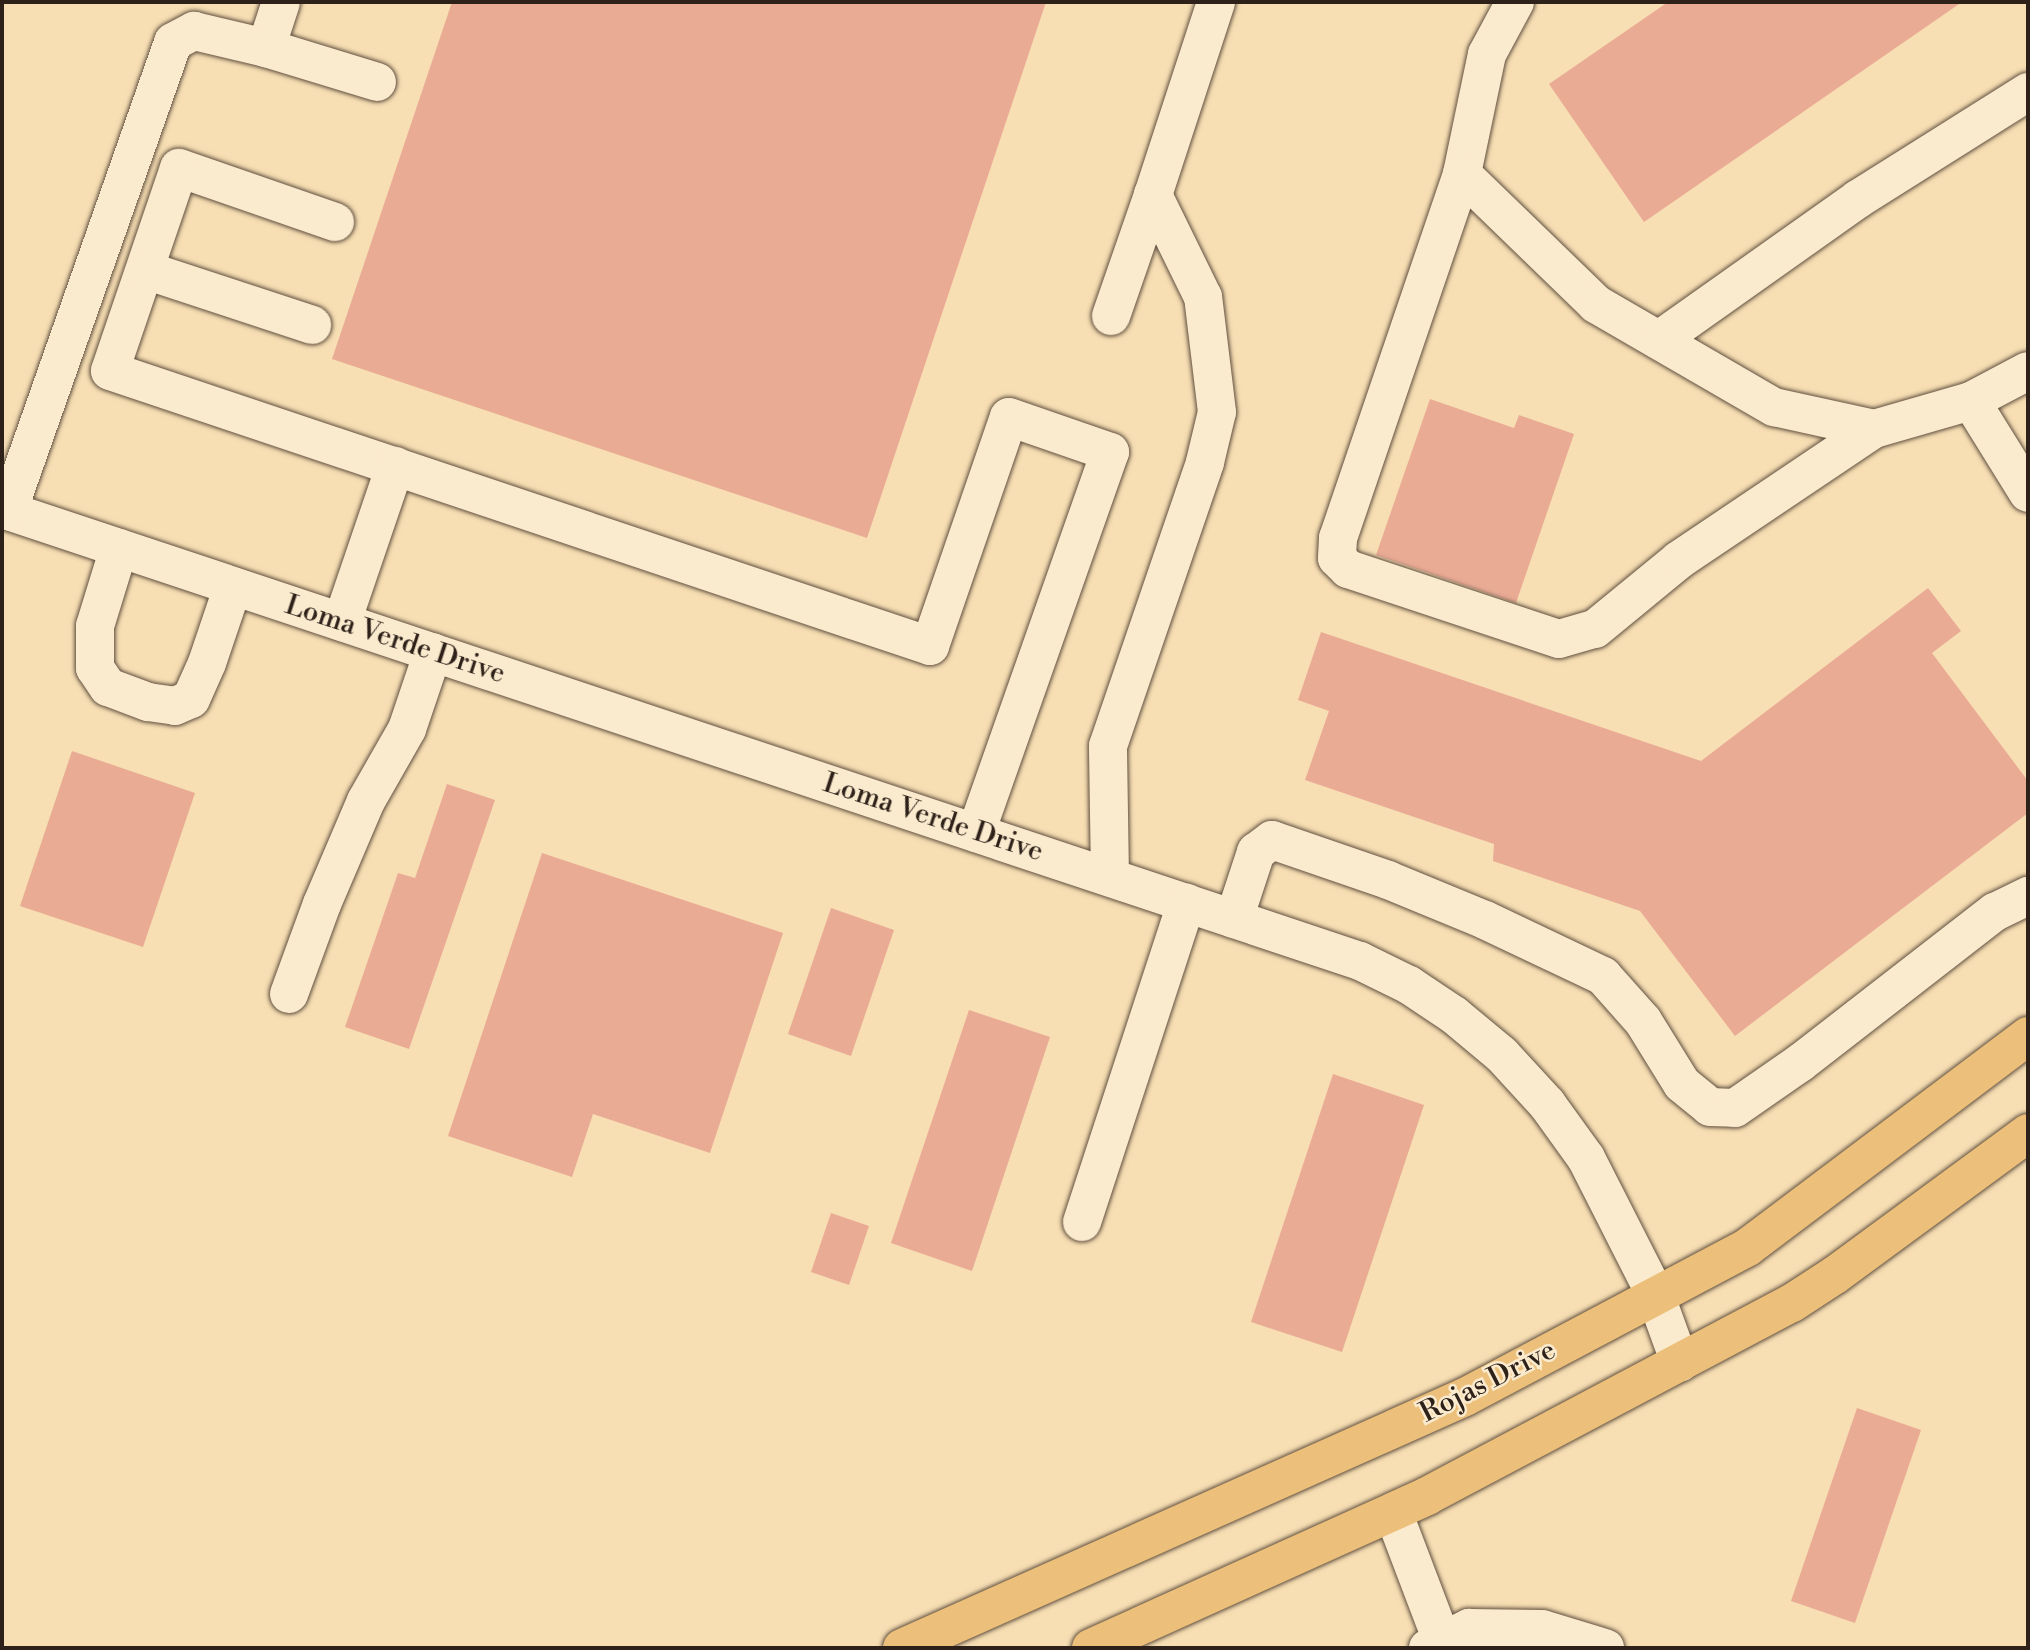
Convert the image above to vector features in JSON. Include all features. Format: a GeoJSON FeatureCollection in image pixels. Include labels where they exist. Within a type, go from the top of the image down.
{"type":"FeatureCollection","features":[{"type":"Feature","properties":{"kind":"main road","name":"Rojas Drive"},"geometry":{"type":"LineString","coordinates":[[902,1648],[1465,1398],[1655,1294],[1748,1247],[2028,1036]]}},
{"type":"Feature","properties":{"kind":"main road"},"geometry":{"type":"LineString","coordinates":[[1091,1648],[1392,1512],[1792,1303],[1835,1276],[2028,1133]]}},
{"type":"Feature","properties":{"kind":"street"},"geometry":{"type":"LineString","coordinates":[[266,48],[281,2]]}},
{"type":"Feature","properties":{"kind":"street"},"geometry":{"type":"LineString","coordinates":[[1111,316],[1216,2]]}},
{"type":"Feature","properties":{"kind":"street"},"geometry":{"type":"LineString","coordinates":[[1515,2],[1488,54],[1462,174],[1338,538],[1336,558],[1348,569],[1559,639],[1595,629],[1679,560],[1874,429],[1971,401],[2028,372]]}},
{"type":"Feature","properties":{"kind":"street"},"geometry":{"type":"LineString","coordinates":[[5,510],[173,42],[194,31],[266,48],[377,82]]}},
{"type":"Feature","properties":{"kind":"street"},"geometry":{"type":"LineString","coordinates":[[1659,340],[1858,199],[2028,92]]}},
{"type":"Feature","properties":{"kind":"street"},"geometry":{"type":"LineString","coordinates":[[335,222],[179,168],[110,371],[930,646],[1009,417],[1110,452],[976,833]]}},
{"type":"Feature","properties":{"kind":"street"},"geometry":{"type":"LineString","coordinates":[[1462,174],[1596,303],[1774,407],[1874,429]]}},
{"type":"Feature","properties":{"kind":"street"},"geometry":{"type":"LineString","coordinates":[[1110,877],[1108,746],[1205,462],[1217,412],[1203,297],[1153,195]]}},
{"type":"Feature","properties":{"kind":"street"},"geometry":{"type":"LineString","coordinates":[[145,270],[313,325]]}},
{"type":"Feature","properties":{"kind":"street"},"geometry":{"type":"LineString","coordinates":[[1971,401],[2028,492]]}},
{"type":"Feature","properties":{"kind":"street"},"geometry":{"type":"LineString","coordinates":[[342,622],[394,466]]}},
{"type":"Feature","properties":{"kind":"street","name":"Loma Verde Drive"},"geometry":{"type":"LineString","coordinates":[[5,510],[1360,961],[1409,985],[1454,1015],[1502,1055],[1547,1104],[1586,1158],[1655,1294],[1680,1363]]}},
{"type":"Feature","properties":{"kind":"street"},"geometry":{"type":"LineString","coordinates":[[119,548],[95,626],[95,668],[108,687],[148,702],[175,706],[191,699],[207,663],[233,586]]}},
{"type":"Feature","properties":{"kind":"street"},"geometry":{"type":"LineString","coordinates":[[289,994],[322,904],[366,801],[407,729],[433,652]]}},
{"type":"Feature","properties":{"kind":"street"},"geometry":{"type":"LineString","coordinates":[[1234,919],[1256,852],[1272,840],[1388,880],[1485,920],[1603,976],[1643,1021],[1682,1084],[1710,1107],[1735,1108],[1800,1063],[1996,912],[2028,896]]}},
{"type":"Feature","properties":{"kind":"street"},"geometry":{"type":"LineString","coordinates":[[1082,1222],[1186,903]]}},
{"type":"Feature","properties":{"kind":"street"},"geometry":{"type":"LineString","coordinates":[[1392,1512],[1436,1645],[1469,1628],[1542,1629],[1605,1648]]}},
{"type":"Feature","properties":{"kind":"building"},"geometry":{"type":"Polygon","coordinates":[[[452,2],[1046,2],[867,538],[332,359],[452,2]]]}},
{"type":"Feature","properties":{"kind":"building"},"geometry":{"type":"Polygon","coordinates":[[[1668,2],[1962,2],[1644,222],[1549,84],[1668,2]]]}},
{"type":"Feature","properties":{"kind":"building"},"geometry":{"type":"Polygon","coordinates":[[[1430,399],[1514,428],[1519,415],[1574,434],[1516,603],[1376,555],[1430,399]]]}},
{"type":"Feature","properties":{"kind":"building"},"geometry":{"type":"Polygon","coordinates":[[[1928,588],[1961,631],[1932,653],[2028,781],[2028,813],[1735,1036],[1640,911],[1493,861],[1494,844],[1305,780],[1329,711],[1298,700],[1321,632],[1701,761],[1928,588]]]}},
{"type":"Feature","properties":{"kind":"building"},"geometry":{"type":"Polygon","coordinates":[[[72,751],[195,793],[143,947],[20,906],[72,751]]]}},
{"type":"Feature","properties":{"kind":"building"},"geometry":{"type":"Polygon","coordinates":[[[447,784],[495,800],[409,1049],[345,1027],[398,873],[415,878],[447,784]]]}},
{"type":"Feature","properties":{"kind":"building"},"geometry":{"type":"Polygon","coordinates":[[[542,853],[783,933],[710,1153],[593,1114],[572,1177],[448,1136],[542,853]]]}},
{"type":"Feature","properties":{"kind":"building"},"geometry":{"type":"Polygon","coordinates":[[[831,908],[894,930],[851,1056],[788,1034],[831,908]]]}},
{"type":"Feature","properties":{"kind":"building"},"geometry":{"type":"Polygon","coordinates":[[[969,1010],[1050,1037],[972,1271],[891,1243],[969,1010]]]}},
{"type":"Feature","properties":{"kind":"building"},"geometry":{"type":"Polygon","coordinates":[[[1333,1074],[1424,1105],[1342,1352],[1251,1322],[1333,1074]]]}},
{"type":"Feature","properties":{"kind":"building"},"geometry":{"type":"Polygon","coordinates":[[[831,1213],[869,1226],[849,1285],[811,1272],[831,1213]]]}},
{"type":"Feature","properties":{"kind":"building"},"geometry":{"type":"Polygon","coordinates":[[[1857,1408],[1921,1430],[1855,1623],[1791,1601],[1857,1408]]]}}]}
